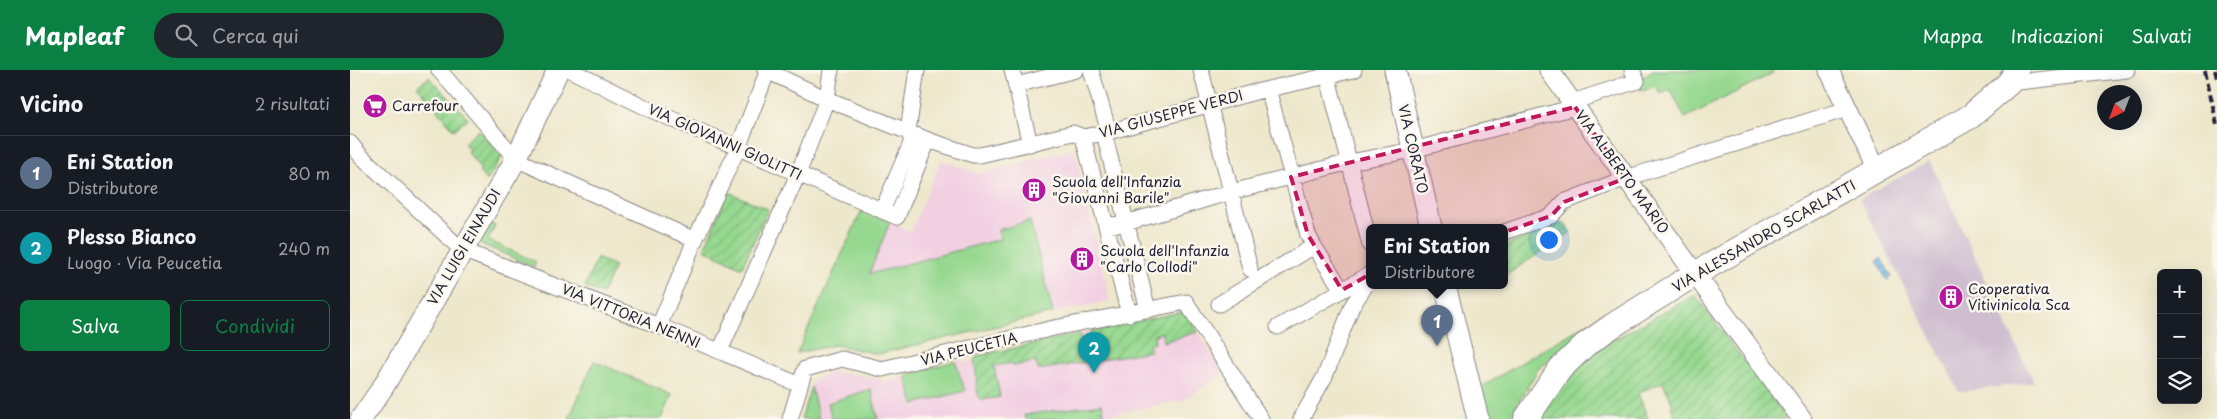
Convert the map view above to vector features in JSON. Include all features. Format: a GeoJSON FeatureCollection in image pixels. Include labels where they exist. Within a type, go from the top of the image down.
{"type":"FeatureCollection","features":[{"type":"Feature","properties":{"kind":"main road","name":"VIA LUIGI EINAUDI"},"geometry":{"type":"LineString","coordinates":[[361,419],[382,388],[516,159],[558,70]]}},
{"type":"Feature","properties":{"kind":"main road","name":"VIA CORATO"},"geometry":{"type":"LineString","coordinates":[[1395,70],[1430,224]]}},
{"type":"Feature","properties":{"kind":"main road","name":"VIA ALESSANDRO SCARLATTI"},"geometry":{"type":"LineString","coordinates":[[1526,419],[1560,369],[1585,345],[1612,326],[1695,274],[1971,116],[2013,77]]}},
{"type":"Feature","properties":{"kind":"main road"},"geometry":{"type":"LineString","coordinates":[[1445,289],[1479,418]]}},
{"type":"Feature","properties":{"kind":"street","name":"VIA GIOVANNI GIOLITTI"},"geometry":{"type":"LineString","coordinates":[[570,70],[649,108],[882,211]]}},
{"type":"Feature","properties":{"kind":"street"},"geometry":{"type":"LineString","coordinates":[[659,326],[695,240],[738,148],[767,70]]}},
{"type":"Feature","properties":{"kind":"street","name":"VIA GIUSEPPE VERDI"},"geometry":{"type":"LineString","coordinates":[[767,70],[827,99],[928,140],[980,155],[1073,134],[1083,136],[1106,133],[1327,73],[1354,70]]}},
{"type":"Feature","properties":{"kind":"street"},"geometry":{"type":"LineString","coordinates":[[720,351],[798,174],[827,99],[832,70]]}},
{"type":"Feature","properties":{"kind":"street"},"geometry":{"type":"LineString","coordinates":[[917,70],[908,131],[912,141],[882,211],[897,217],[928,140]]}},
{"type":"Feature","properties":{"kind":"street"},"geometry":{"type":"LineString","coordinates":[[1030,144],[1014,77],[1076,70]]}},
{"type":"Feature","properties":{"kind":"street"},"geometry":{"type":"LineString","coordinates":[[1091,70],[1148,310]]}},
{"type":"Feature","properties":{"kind":"street"},"geometry":{"type":"LineString","coordinates":[[1201,70],[1250,268]]}},
{"type":"Feature","properties":{"kind":"street","name":"VIA ALBERTO MARIO"},"geometry":{"type":"LineString","coordinates":[[1549,70],[1695,274],[1802,419]]}},
{"type":"Feature","properties":{"kind":"street"},"geometry":{"type":"LineString","coordinates":[[1106,226],[1126,223],[1231,192],[1350,162],[1413,150],[1573,104],[1637,80],[1632,70]]}},
{"type":"Feature","properties":{"kind":"street"},"geometry":{"type":"LineString","coordinates":[[1829,70],[1877,170]]}},
{"type":"Feature","properties":{"kind":"street"},"geometry":{"type":"LineString","coordinates":[[2013,77],[2127,70]]}},
{"type":"Feature","properties":{"kind":"street"},"geometry":{"type":"LineString","coordinates":[[443,71],[516,159],[695,240]]}},
{"type":"Feature","properties":{"kind":"street"},"geometry":{"type":"LineString","coordinates":[[1327,73],[1366,228]]}},
{"type":"Feature","properties":{"kind":"street"},"geometry":{"type":"LineString","coordinates":[[1268,89],[1308,235],[1342,290]]}},
{"type":"Feature","properties":{"kind":"street"},"geometry":{"type":"LineString","coordinates":[[1508,231],[1551,216],[1564,202],[1626,178],[1847,109]]}},
{"type":"Feature","properties":{"kind":"street"},"geometry":{"type":"LineString","coordinates":[[1083,136],[1129,314]]}},
{"type":"Feature","properties":{"kind":"street"},"geometry":{"type":"LineString","coordinates":[[350,143],[361,156],[462,250]]}},
{"type":"Feature","properties":{"kind":"street"},"geometry":{"type":"LineString","coordinates":[[1219,304],[1314,246]]}},
{"type":"Feature","properties":{"kind":"street","name":"VIA VITTORIA NENNI"},"geometry":{"type":"LineString","coordinates":[[462,250],[659,326],[800,384]]}},
{"type":"Feature","properties":{"kind":"street"},"geometry":{"type":"LineString","coordinates":[[1278,327],[1366,276]]}},
{"type":"Feature","properties":{"kind":"street"},"geometry":{"type":"LineString","coordinates":[[1301,419],[1325,376],[1352,306],[1366,285]]}},
{"type":"Feature","properties":{"kind":"street","name":"VIA PEUCETIA"},"geometry":{"type":"LineString","coordinates":[[790,419],[805,368],[842,359],[882,369],[1054,328],[1186,302],[1261,419]]}},
{"type":"Feature","properties":{"kind":"highlighted area"},"geometry":{"type":"Polygon","coordinates":[[[1575,107],[1626,178],[1564,202],[1551,216],[1437,255],[1376,271],[1342,290],[1308,235],[1291,177],[1575,107]]]}},
{"type":"Feature","properties":{"kind":"shaded area"},"geometry":{"type":"Polygon","coordinates":[[[1074,149],[1110,301],[1053,313],[1030,221],[998,230],[1000,239],[869,274],[890,222],[911,231],[941,160],[979,174],[1074,149]]]}},
{"type":"Feature","properties":{"kind":"shaded area","name":"Cooperativa Vitivinicola Sca"},"geometry":{"type":"Polygon","coordinates":[[[1930,161],[2034,382],[1959,392],[1859,199],[1930,161]]]}},
{"type":"Feature","properties":{"kind":"shaded area"},"geometry":{"type":"Polygon","coordinates":[[[1185,311],[1224,374],[1181,401],[1110,414],[1111,419],[819,419],[810,382],[833,371],[878,379],[884,383],[955,361],[961,360],[964,363],[974,361],[979,355],[1185,311]]]}},
{"type":"Feature","properties":{"kind":"green space"},"geometry":{"type":"Polygon","coordinates":[[[1653,70],[1771,70],[1773,73],[1685,118],[1671,90],[1660,94],[1656,86],[1642,91],[1637,81],[1653,70]]]}},
{"type":"Feature","properties":{"kind":"green space"},"geometry":{"type":"Polygon","coordinates":[[[429,77],[468,118],[454,130],[417,86],[429,77]]]}},
{"type":"Feature","properties":{"kind":"green space"},"geometry":{"type":"Polygon","coordinates":[[[479,130],[503,155],[487,181],[479,172],[481,170],[467,151],[469,149],[464,143],[479,130]]]}},
{"type":"Feature","properties":{"kind":"green space"},"geometry":{"type":"Polygon","coordinates":[[[728,192],[768,209],[742,268],[704,249],[728,192]]]}},
{"type":"Feature","properties":{"kind":"green space"},"geometry":{"type":"Polygon","coordinates":[[[862,210],[890,222],[869,274],[1000,239],[998,230],[1030,221],[1053,313],[878,354],[835,345],[797,353],[862,210]]]}},
{"type":"Feature","properties":{"kind":"green space"},"geometry":{"type":"Polygon","coordinates":[[[1564,222],[1571,232],[1508,274],[1508,245],[1564,222]]]}},
{"type":"Feature","properties":{"kind":"green space"},"geometry":{"type":"Polygon","coordinates":[[[491,224],[495,226],[488,240],[536,262],[534,267],[479,243],[491,224]]]}},
{"type":"Feature","properties":{"kind":"green space"},"geometry":{"type":"Polygon","coordinates":[[[597,258],[615,266],[602,294],[585,287],[597,258]]]}},
{"type":"Feature","properties":{"kind":"green space"},"geometry":{"type":"Polygon","coordinates":[[[1695,295],[1787,419],[1676,419],[1671,406],[1673,405],[1663,382],[1638,393],[1648,419],[1537,419],[1569,375],[1605,344],[1695,295]]]}},
{"type":"Feature","properties":{"kind":"green space"},"geometry":{"type":"Polygon","coordinates":[[[1185,311],[1198,332],[1163,342],[1162,333],[1154,335],[1155,343],[1149,344],[1151,351],[1097,360],[1091,331],[1185,311]]]}},
{"type":"Feature","properties":{"kind":"green space"},"geometry":{"type":"Polygon","coordinates":[[[1588,323],[1592,329],[1538,369],[1510,417],[1485,414],[1479,388],[1588,323]]]}},
{"type":"Feature","properties":{"kind":"green space"},"geometry":{"type":"Polygon","coordinates":[[[1080,334],[1086,362],[1038,370],[1036,362],[1013,366],[1012,363],[994,366],[1000,397],[981,400],[977,391],[974,361],[977,356],[1080,334]]]}},
{"type":"Feature","properties":{"kind":"green space"},"geometry":{"type":"Polygon","coordinates":[[[594,361],[672,395],[662,419],[569,419],[594,361]]]}},
{"type":"Feature","properties":{"kind":"green space"},"geometry":{"type":"Polygon","coordinates":[[[955,361],[965,391],[914,404],[906,375],[955,361]]]}},
{"type":"Feature","properties":{"kind":"green space"},"geometry":{"type":"Polygon","coordinates":[[[811,387],[819,419],[801,419],[811,387]]]}},
{"type":"Feature","properties":{"kind":"green space"},"geometry":{"type":"Polygon","coordinates":[[[871,389],[878,419],[832,419],[828,403],[871,389]]]}},
{"type":"Feature","properties":{"kind":"green space"},"geometry":{"type":"Polygon","coordinates":[[[1102,404],[1105,419],[1025,419],[1024,415],[1102,404]]]}},
{"type":"Feature","properties":{"kind":"water"},"geometry":{"type":"Polygon","coordinates":[[[1881,258],[1892,277],[1887,280],[1876,261],[1881,258]]]}},
{"type":"Feature","properties":{"kind":"railway"},"geometry":{"type":"LineString","coordinates":[[2205,70],[2217,125]]}},
{"type":"Feature","properties":{"kind":"railway"},"geometry":{"type":"LineString","coordinates":[[2215,70],[2217,78]]}},
{"type":"Feature","properties":{"kind":"place","name":"Carrefour"},"geometry":{"type":"Point","coordinates":[375,106]}},
{"type":"Feature","properties":{"kind":"place","name":"Scuola dell'Infanzia \"Giovanni Barile\""},"geometry":{"type":"Point","coordinates":[1034,190]}},
{"type":"Feature","properties":{"kind":"place","name":"Scuola dell'Infanzia \"Carlo Collodi\""},"geometry":{"type":"Point","coordinates":[1082,259]}},
{"type":"Feature","properties":{"kind":"place","name":"Cooperativa Vitivinicola Sca"},"geometry":{"type":"Point","coordinates":[1951,297]}},
{"type":"Feature","properties":{"kind":"place","name":"Eni Station"},"geometry":{"type":"Point","coordinates":[1437,346]}},
{"type":"Feature","properties":{"kind":"place","name":"Plesso Bianco"},"geometry":{"type":"Point","coordinates":[1094,373]}}]}
